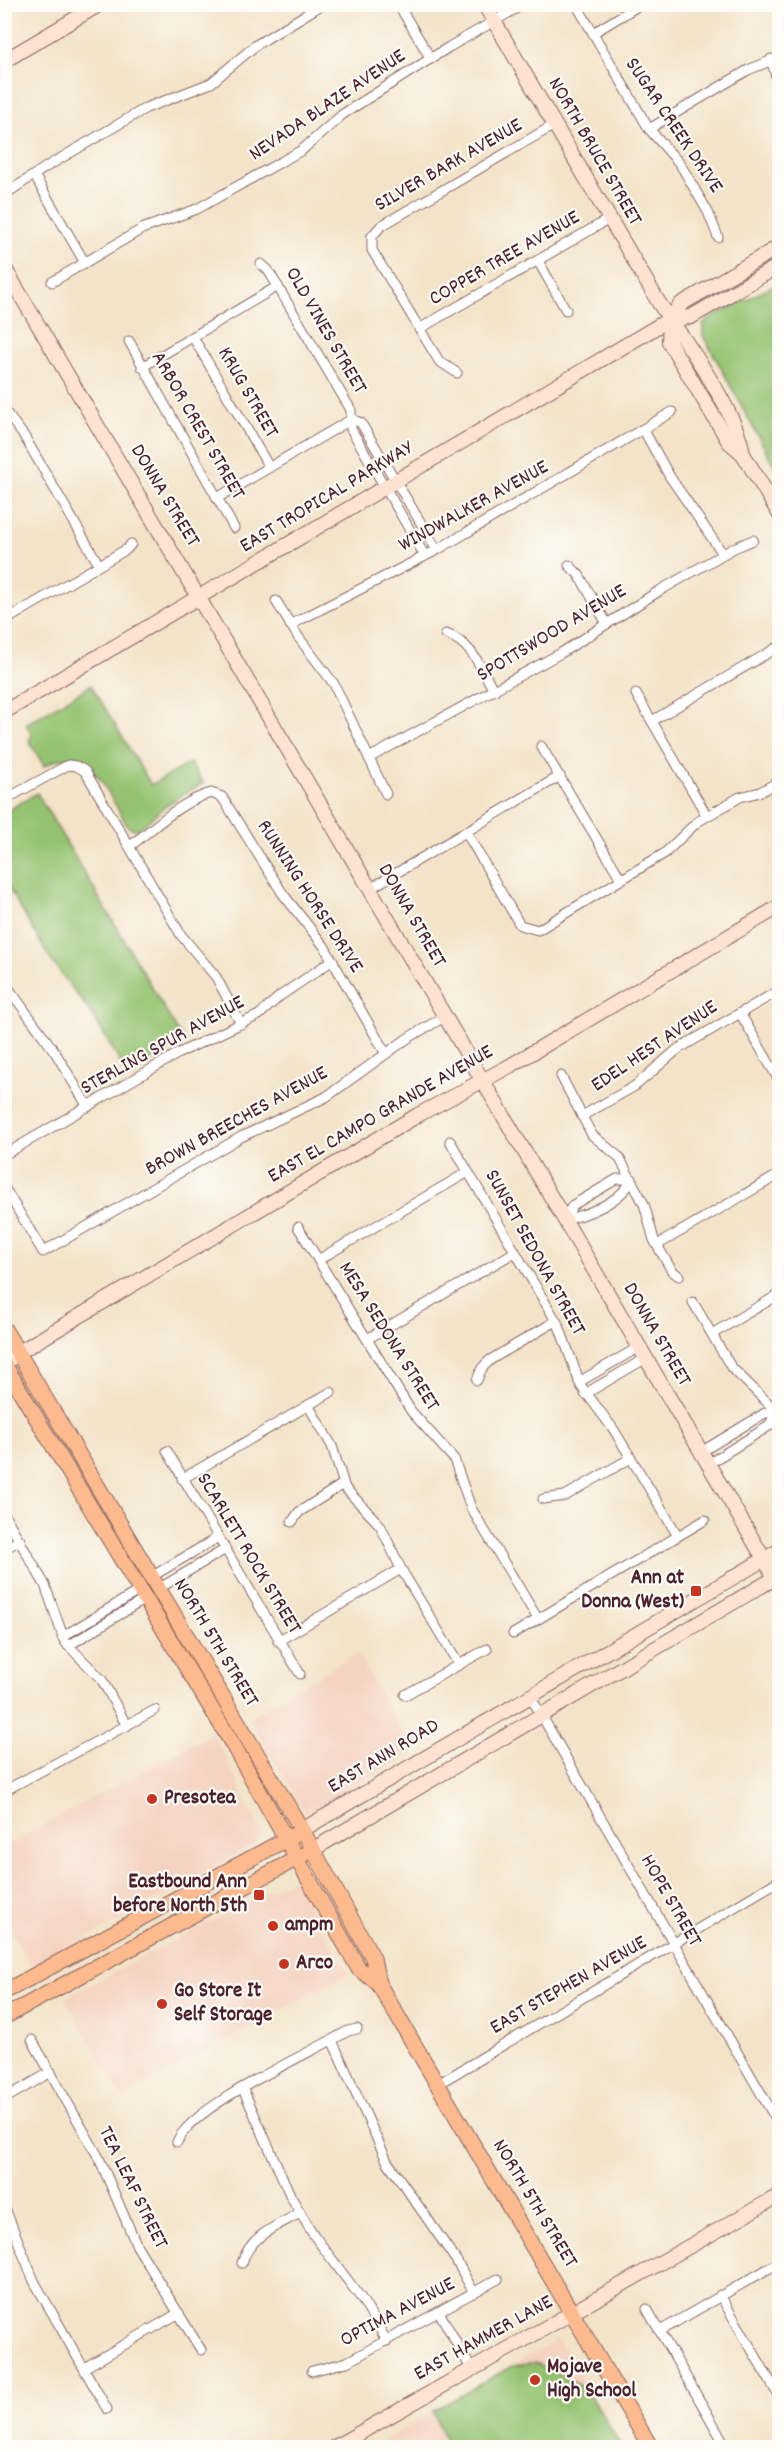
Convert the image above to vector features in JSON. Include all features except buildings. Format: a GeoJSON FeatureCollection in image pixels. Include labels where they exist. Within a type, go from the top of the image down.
{"type":"FeatureCollection","features":[{"type":"Feature","properties":{"kind":"main road","name":"NORTH 5TH STREET"},"geometry":{"type":"LineString","coordinates":[[4,1329],[302,1830],[373,1959],[378,1983],[574,2313],[651,2448]]}},
{"type":"Feature","properties":{"kind":"main road","name":"NORTH 5TH STREET"},"geometry":{"type":"LineString","coordinates":[[5,1364],[228,1736],[359,1969],[378,1983]]}},
{"type":"Feature","properties":{"kind":"main road"},"geometry":{"type":"LineString","coordinates":[[114,1547],[147,1582],[155,1583]]}},
{"type":"Feature","properties":{"kind":"main road"},"geometry":{"type":"LineString","coordinates":[[143,1594],[154,1601],[186,1636]]}},
{"type":"Feature","properties":{"kind":"main road","name":"EAST ANN ROAD"},"geometry":{"type":"LineString","coordinates":[[4,1992],[302,1830]]}},
{"type":"Feature","properties":{"kind":"main road","name":"EAST ANN ROAD"},"geometry":{"type":"LineString","coordinates":[[5,2016],[312,1850]]}},
{"type":"Feature","properties":{"kind":"main road"},"geometry":{"type":"LineString","coordinates":[[5,2016],[48,1982],[51,1976],[49,1967]]}},
{"type":"Feature","properties":{"kind":"street"},"geometry":{"type":"LineString","coordinates":[[4,61],[100,4]]}},
{"type":"Feature","properties":{"kind":"street"},"geometry":{"type":"LineString","coordinates":[[4,195],[146,108],[211,83],[256,45],[323,4]]}},
{"type":"Feature","properties":{"kind":"street"},"geometry":{"type":"LineString","coordinates":[[398,4],[431,59]]}},
{"type":"Feature","properties":{"kind":"street","name":"NORTH BRUCE STREET"},"geometry":{"type":"LineString","coordinates":[[484,4],[670,319],[669,342],[729,442],[743,454],[780,515]]}},
{"type":"Feature","properties":{"kind":"street","name":"NEVADA BLAZE AVENUE"},"geometry":{"type":"LineString","coordinates":[[52,282],[152,224],[197,209],[302,150],[337,118],[524,4]]}},
{"type":"Feature","properties":{"kind":"street","name":"SUGAR CREEK DRIVE"},"geometry":{"type":"LineString","coordinates":[[576,4],[649,129],[680,164],[708,212],[718,237]]}},
{"type":"Feature","properties":{"kind":"street"},"geometry":{"type":"LineString","coordinates":[[593,33],[641,4]]}},
{"type":"Feature","properties":{"kind":"street"},"geometry":{"type":"LineString","coordinates":[[649,129],[775,58],[780,90]]}},
{"type":"Feature","properties":{"kind":"street","name":"SILVER BARK AVENUE"},"geometry":{"type":"LineString","coordinates":[[419,329],[371,244],[372,236],[381,226],[554,125]]}},
{"type":"Feature","properties":{"kind":"street"},"geometry":{"type":"LineString","coordinates":[[34,175],[85,263]]}},
{"type":"Feature","properties":{"kind":"street","name":"COPPER TREE AVENUE"},"geometry":{"type":"LineString","coordinates":[[419,329],[609,219]]}},
{"type":"Feature","properties":{"kind":"street","name":"EAST TROPICAL PARKWAY"},"geometry":{"type":"LineString","coordinates":[[4,712],[670,319],[681,304],[780,246]]}},
{"type":"Feature","properties":{"kind":"street"},"geometry":{"type":"LineString","coordinates":[[538,261],[566,310]]}},
{"type":"Feature","properties":{"kind":"street","name":"OLD VINES STREET"},"geometry":{"type":"LineString","coordinates":[[261,264],[278,286],[351,410],[352,419],[362,423],[425,556]]}},
{"type":"Feature","properties":{"kind":"street","name":"EAST TROPICAL PARKWAY"},"geometry":{"type":"LineString","coordinates":[[670,319],[691,317],[780,265]]}},
{"type":"Feature","properties":{"kind":"street","name":"DONNA STREET"},"geometry":{"type":"LineString","coordinates":[[4,267],[371,888],[444,1017],[778,1580]]}},
{"type":"Feature","properties":{"kind":"street"},"geometry":{"type":"LineString","coordinates":[[142,366],[278,286]]}},
{"type":"Feature","properties":{"kind":"street"},"geometry":{"type":"LineString","coordinates":[[419,329],[439,361],[457,373]]}},
{"type":"Feature","properties":{"kind":"street","name":"KRUG STREET"},"geometry":{"type":"LineString","coordinates":[[193,337],[269,467]]}},
{"type":"Feature","properties":{"kind":"street","name":"ARBOR CREST STREET"},"geometry":{"type":"LineString","coordinates":[[129,341],[234,528]]}},
{"type":"Feature","properties":{"kind":"street","name":"WINDWALKER AVENUE"},"geometry":{"type":"LineString","coordinates":[[290,625],[437,550],[672,412]]}},
{"type":"Feature","properties":{"kind":"street"},"geometry":{"type":"LineString","coordinates":[[6,415],[24,436],[99,565]]}},
{"type":"Feature","properties":{"kind":"street"},"geometry":{"type":"LineString","coordinates":[[217,498],[352,419]]}},
{"type":"Feature","properties":{"kind":"street"},"geometry":{"type":"LineString","coordinates":[[643,429],[670,477],[723,554]]}},
{"type":"Feature","properties":{"kind":"street","name":"OLD VINES STREET"},"geometry":{"type":"LineString","coordinates":[[390,485],[437,550]]}},
{"type":"Feature","properties":{"kind":"street","name":"SPOTTSWOOD AVENUE"},"geometry":{"type":"LineString","coordinates":[[369,758],[561,653],[723,554],[753,540]]}},
{"type":"Feature","properties":{"kind":"street"},"geometry":{"type":"LineString","coordinates":[[4,606],[8,619],[131,544]]}},
{"type":"Feature","properties":{"kind":"street"},"geometry":{"type":"LineString","coordinates":[[569,565],[579,575],[607,624]]}},
{"type":"Feature","properties":{"kind":"street"},"geometry":{"type":"LineString","coordinates":[[276,601],[290,625],[334,684],[386,795]]}},
{"type":"Feature","properties":{"kind":"street"},"geometry":{"type":"LineString","coordinates":[[446,634],[471,650],[494,691]]}},
{"type":"Feature","properties":{"kind":"street"},"geometry":{"type":"LineString","coordinates":[[652,722],[778,649]]}},
{"type":"Feature","properties":{"kind":"street"},"geometry":{"type":"LineString","coordinates":[[636,694],[707,816]]}},
{"type":"Feature","properties":{"kind":"street"},"geometry":{"type":"LineString","coordinates":[[541,746],[621,879]]}},
{"type":"Feature","properties":{"kind":"street"},"geometry":{"type":"LineString","coordinates":[[4,800],[60,768],[76,766],[88,776],[181,935],[216,977],[242,1024]]}},
{"type":"Feature","properties":{"kind":"street"},"geometry":{"type":"LineString","coordinates":[[371,888],[560,776]]}},
{"type":"Feature","properties":{"kind":"street"},"geometry":{"type":"LineString","coordinates":[[466,832],[520,924],[538,930],[665,853],[691,826],[707,816],[740,797],[760,792],[780,781]]}},
{"type":"Feature","properties":{"kind":"street","name":"RUNNING HORSE DRIVE"},"geometry":{"type":"LineString","coordinates":[[130,846],[176,809],[203,795],[211,793],[227,802],[273,880],[314,931],[333,960],[386,1054]]}},
{"type":"Feature","properties":{"kind":"street","name":"EAST EL CAMPO GRANDE AVENUE"},"geometry":{"type":"LineString","coordinates":[[5,1364],[19,1352],[408,1121],[482,1081],[780,906]]}},
{"type":"Feature","properties":{"kind":"street","name":"STERLING SPUR AVENUE"},"geometry":{"type":"LineString","coordinates":[[4,1155],[203,1040],[259,1015],[280,996],[333,960]]}},
{"type":"Feature","properties":{"kind":"street"},"geometry":{"type":"LineString","coordinates":[[4,982],[55,1052],[88,1107]]}},
{"type":"Feature","properties":{"kind":"street","name":"EDEL HEST AVENUE"},"geometry":{"type":"LineString","coordinates":[[582,1116],[635,1086],[678,1049],[780,990]]}},
{"type":"Feature","properties":{"kind":"street"},"geometry":{"type":"LineString","coordinates":[[740,1013],[780,1082]]}},
{"type":"Feature","properties":{"kind":"street","name":"BROWN BREECHES AVENUE"},"geometry":{"type":"LineString","coordinates":[[4,1187],[43,1252],[241,1137],[326,1097],[386,1054],[444,1017]]}},
{"type":"Feature","properties":{"kind":"street"},"geometry":{"type":"LineString","coordinates":[[561,1076],[592,1135],[619,1157],[644,1204],[657,1245],[672,1271],[679,1275]]}},
{"type":"Feature","properties":{"kind":"street","name":"SUNSET SEDONA STREET"},"geometry":{"type":"LineString","coordinates":[[450,1141],[556,1321],[585,1394],[614,1430],[678,1536]]}},
{"type":"Feature","properties":{"kind":"street"},"geometry":{"type":"LineString","coordinates":[[318,1260],[468,1172]]}},
{"type":"Feature","properties":{"kind":"street"},"geometry":{"type":"LineString","coordinates":[[657,1245],[780,1174]]}},
{"type":"Feature","properties":{"kind":"street"},"geometry":{"type":"LineString","coordinates":[[564,1219],[582,1216],[627,1190],[632,1179]]}},
{"type":"Feature","properties":{"kind":"street"},"geometry":{"type":"LineString","coordinates":[[564,1219],[573,1205],[614,1180],[632,1179]]}},
{"type":"Feature","properties":{"kind":"street","name":"MESA SEDONA STREET"},"geometry":{"type":"LineString","coordinates":[[298,1227],[416,1419],[453,1459],[471,1508],[538,1619]]}},
{"type":"Feature","properties":{"kind":"street"},"geometry":{"type":"LineString","coordinates":[[367,1339],[515,1252]]}},
{"type":"Feature","properties":{"kind":"street"},"geometry":{"type":"LineString","coordinates":[[712,1334],[780,1294]]}},
{"type":"Feature","properties":{"kind":"street"},"geometry":{"type":"LineString","coordinates":[[693,1302],[731,1367],[769,1404],[778,1416]]}},
{"type":"Feature","properties":{"kind":"street"},"geometry":{"type":"LineString","coordinates":[[477,1380],[482,1368],[490,1360],[556,1321]]}},
{"type":"Feature","properties":{"kind":"street"},"geometry":{"type":"LineString","coordinates":[[579,1382],[643,1353]]}},
{"type":"Feature","properties":{"kind":"street"},"geometry":{"type":"LineString","coordinates":[[585,1394],[643,1353]]}},
{"type":"Feature","properties":{"kind":"street"},"geometry":{"type":"LineString","coordinates":[[182,1479],[331,1392]]}},
{"type":"Feature","properties":{"kind":"street"},"geometry":{"type":"LineString","coordinates":[[308,1405],[332,1446],[343,1484],[349,1495],[380,1525],[401,1569],[459,1665]]}},
{"type":"Feature","properties":{"kind":"street"},"geometry":{"type":"LineString","coordinates":[[704,1458],[765,1413],[778,1416]]}},
{"type":"Feature","properties":{"kind":"street"},"geometry":{"type":"LineString","coordinates":[[704,1458],[769,1426],[778,1416]]}},
{"type":"Feature","properties":{"kind":"street","name":"SCARLETT ROCK STREET"},"geometry":{"type":"LineString","coordinates":[[167,1451],[278,1641],[300,1674]]}},
{"type":"Feature","properties":{"kind":"street"},"geometry":{"type":"LineString","coordinates":[[543,1499],[557,1498],[574,1491],[631,1458]]}},
{"type":"Feature","properties":{"kind":"street"},"geometry":{"type":"LineString","coordinates":[[292,1522],[299,1512],[343,1484]]}},
{"type":"Feature","properties":{"kind":"street"},"geometry":{"type":"LineString","coordinates":[[4,1514],[45,1586],[62,1637],[102,1680],[127,1726]]}},
{"type":"Feature","properties":{"kind":"street"},"geometry":{"type":"LineString","coordinates":[[513,1634],[705,1520]]}},
{"type":"Feature","properties":{"kind":"street"},"geometry":{"type":"LineString","coordinates":[[155,1583],[217,1538]]}},
{"type":"Feature","properties":{"kind":"street"},"geometry":{"type":"LineString","coordinates":[[4,1549],[20,1540]]}},
{"type":"Feature","properties":{"kind":"street"},"geometry":{"type":"LineString","coordinates":[[155,1583],[224,1550]]}},
{"type":"Feature","properties":{"kind":"street","name":"EAST ANN ROAD"},"geometry":{"type":"LineString","coordinates":[[302,1830],[530,1694],[780,1550]]}},
{"type":"Feature","properties":{"kind":"street"},"geometry":{"type":"LineString","coordinates":[[278,1641],[401,1569]]}},
{"type":"Feature","properties":{"kind":"street","name":"EAST ANN ROAD"},"geometry":{"type":"LineString","coordinates":[[312,1850],[778,1580]]}},
{"type":"Feature","properties":{"kind":"street"},"geometry":{"type":"LineString","coordinates":[[62,1637],[143,1594]]}},
{"type":"Feature","properties":{"kind":"street"},"geometry":{"type":"LineString","coordinates":[[68,1646],[143,1594]]}},
{"type":"Feature","properties":{"kind":"street"},"geometry":{"type":"LineString","coordinates":[[405,1695],[487,1649]]}},
{"type":"Feature","properties":{"kind":"street","name":"HOPE STREET"},"geometry":{"type":"LineString","coordinates":[[530,1694],[780,2126]]}},
{"type":"Feature","properties":{"kind":"street"},"geometry":{"type":"LineString","coordinates":[[4,1791],[155,1710]]}},
{"type":"Feature","properties":{"kind":"street","name":"EAST STEPHEN AVENUE"},"geometry":{"type":"LineString","coordinates":[[438,2084],[780,1880]]}},
{"type":"Feature","properties":{"kind":"street"},"geometry":{"type":"LineString","coordinates":[[177,2142],[181,2131],[196,2117],[332,2040],[357,2029]]}},
{"type":"Feature","properties":{"kind":"street","name":"TEA LEAF STREET"},"geometry":{"type":"LineString","coordinates":[[32,2040],[99,2158],[137,2246],[201,2350]]}},
{"type":"Feature","properties":{"kind":"street"},"geometry":{"type":"LineString","coordinates":[[332,2040],[387,2161],[403,2188],[451,2252],[474,2293]]}},
{"type":"Feature","properties":{"kind":"street"},"geometry":{"type":"LineString","coordinates":[[4,2099],[51,2072]]}},
{"type":"Feature","properties":{"kind":"street"},"geometry":{"type":"LineString","coordinates":[[243,2089],[300,2213],[323,2249],[361,2298],[387,2341]]}},
{"type":"Feature","properties":{"kind":"street","name":"EAST HAMMER LANE"},"geometry":{"type":"LineString","coordinates":[[333,2448],[780,2195]]}},
{"type":"Feature","properties":{"kind":"street"},"geometry":{"type":"LineString","coordinates":[[4,2206],[34,2281],[107,2409]]}},
{"type":"Feature","properties":{"kind":"street"},"geometry":{"type":"LineString","coordinates":[[242,2263],[246,2251],[259,2236],[300,2213]]}},
{"type":"Feature","properties":{"kind":"street"},"geometry":{"type":"LineString","coordinates":[[660,2331],[780,2262]]}},
{"type":"Feature","properties":{"kind":"street","name":"OPTIMA AVENUE"},"geometry":{"type":"LineString","coordinates":[[312,2371],[347,2362],[498,2279]]}},
{"type":"Feature","properties":{"kind":"street"},"geometry":{"type":"LineString","coordinates":[[720,2295],[780,2398]]}},
{"type":"Feature","properties":{"kind":"street"},"geometry":{"type":"LineString","coordinates":[[647,2309],[727,2448]]}},
{"type":"Feature","properties":{"kind":"street"},"geometry":{"type":"LineString","coordinates":[[439,2312],[472,2370]]}},
{"type":"Feature","properties":{"kind":"street"},"geometry":{"type":"LineString","coordinates":[[84,2368],[179,2313]]}},
{"type":"Feature","properties":{"kind":"street"},"geometry":{"type":"LineString","coordinates":[[770,2448],[780,2442]]}},
{"type":"Feature","properties":{"kind":"shaded area"},"geometry":{"type":"Polygon","coordinates":[[[357,1653],[413,1752],[306,1814],[248,1718],[357,1653]]]}},
{"type":"Feature","properties":{"kind":"shaded area"},"geometry":{"type":"Polygon","coordinates":[[[213,1733],[262,1833],[256,1843],[33,1969],[5,1920],[4,1846],[213,1733]]]}},
{"type":"Feature","properties":{"kind":"shaded area"},"geometry":{"type":"Polygon","coordinates":[[[293,1879],[349,1973],[122,2097],[65,1998],[293,1879]]]}},
{"type":"Feature","properties":{"kind":"shaded area","name":"Mojave High School"},"geometry":{"type":"Polygon","coordinates":[[[558,2339],[621,2447],[370,2448],[558,2339]]]}},
{"type":"Feature","properties":{"kind":"green space"},"geometry":{"type":"Polygon","coordinates":[[[779,280],[779,474],[703,336],[703,325],[710,318],[775,285],[779,280]]]}},
{"type":"Feature","properties":{"kind":"green space"},"geometry":{"type":"Polygon","coordinates":[[[91,685],[151,785],[190,763],[203,783],[168,804],[138,830],[128,827],[97,776],[82,760],[67,757],[44,766],[29,741],[32,735],[26,724],[91,685]]]}},
{"type":"Feature","properties":{"kind":"green space"},"geometry":{"type":"Polygon","coordinates":[[[37,793],[183,1040],[127,1074],[94,1017],[51,960],[5,882],[5,812],[37,793]]]}},
{"type":"Feature","properties":{"kind":"green space","name":"Mojave High School"},"geometry":{"type":"Polygon","coordinates":[[[535,2363],[568,2378],[588,2394],[604,2416],[621,2447],[448,2447],[433,2411],[512,2366],[535,2363]]]}},
{"type":"Feature","properties":{"kind":"place","name":"Ann at Donna (West)"},"geometry":{"type":"Point","coordinates":[696,1591]}},
{"type":"Feature","properties":{"kind":"place","name":"Presotea"},"geometry":{"type":"Point","coordinates":[152,1799]}},
{"type":"Feature","properties":{"kind":"place","name":"Eastbound Ann before North 5th"},"geometry":{"type":"Point","coordinates":[259,1895]}},
{"type":"Feature","properties":{"kind":"place","name":"ampm"},"geometry":{"type":"Point","coordinates":[273,1926]}},
{"type":"Feature","properties":{"kind":"place","name":"Arco"},"geometry":{"type":"Point","coordinates":[284,1964]}},
{"type":"Feature","properties":{"kind":"place","name":"Go Store It Self Storage"},"geometry":{"type":"Point","coordinates":[162,2004]}},
{"type":"Feature","properties":{"kind":"place","name":"Mojave High School"},"geometry":{"type":"Point","coordinates":[535,2380]}}]}
